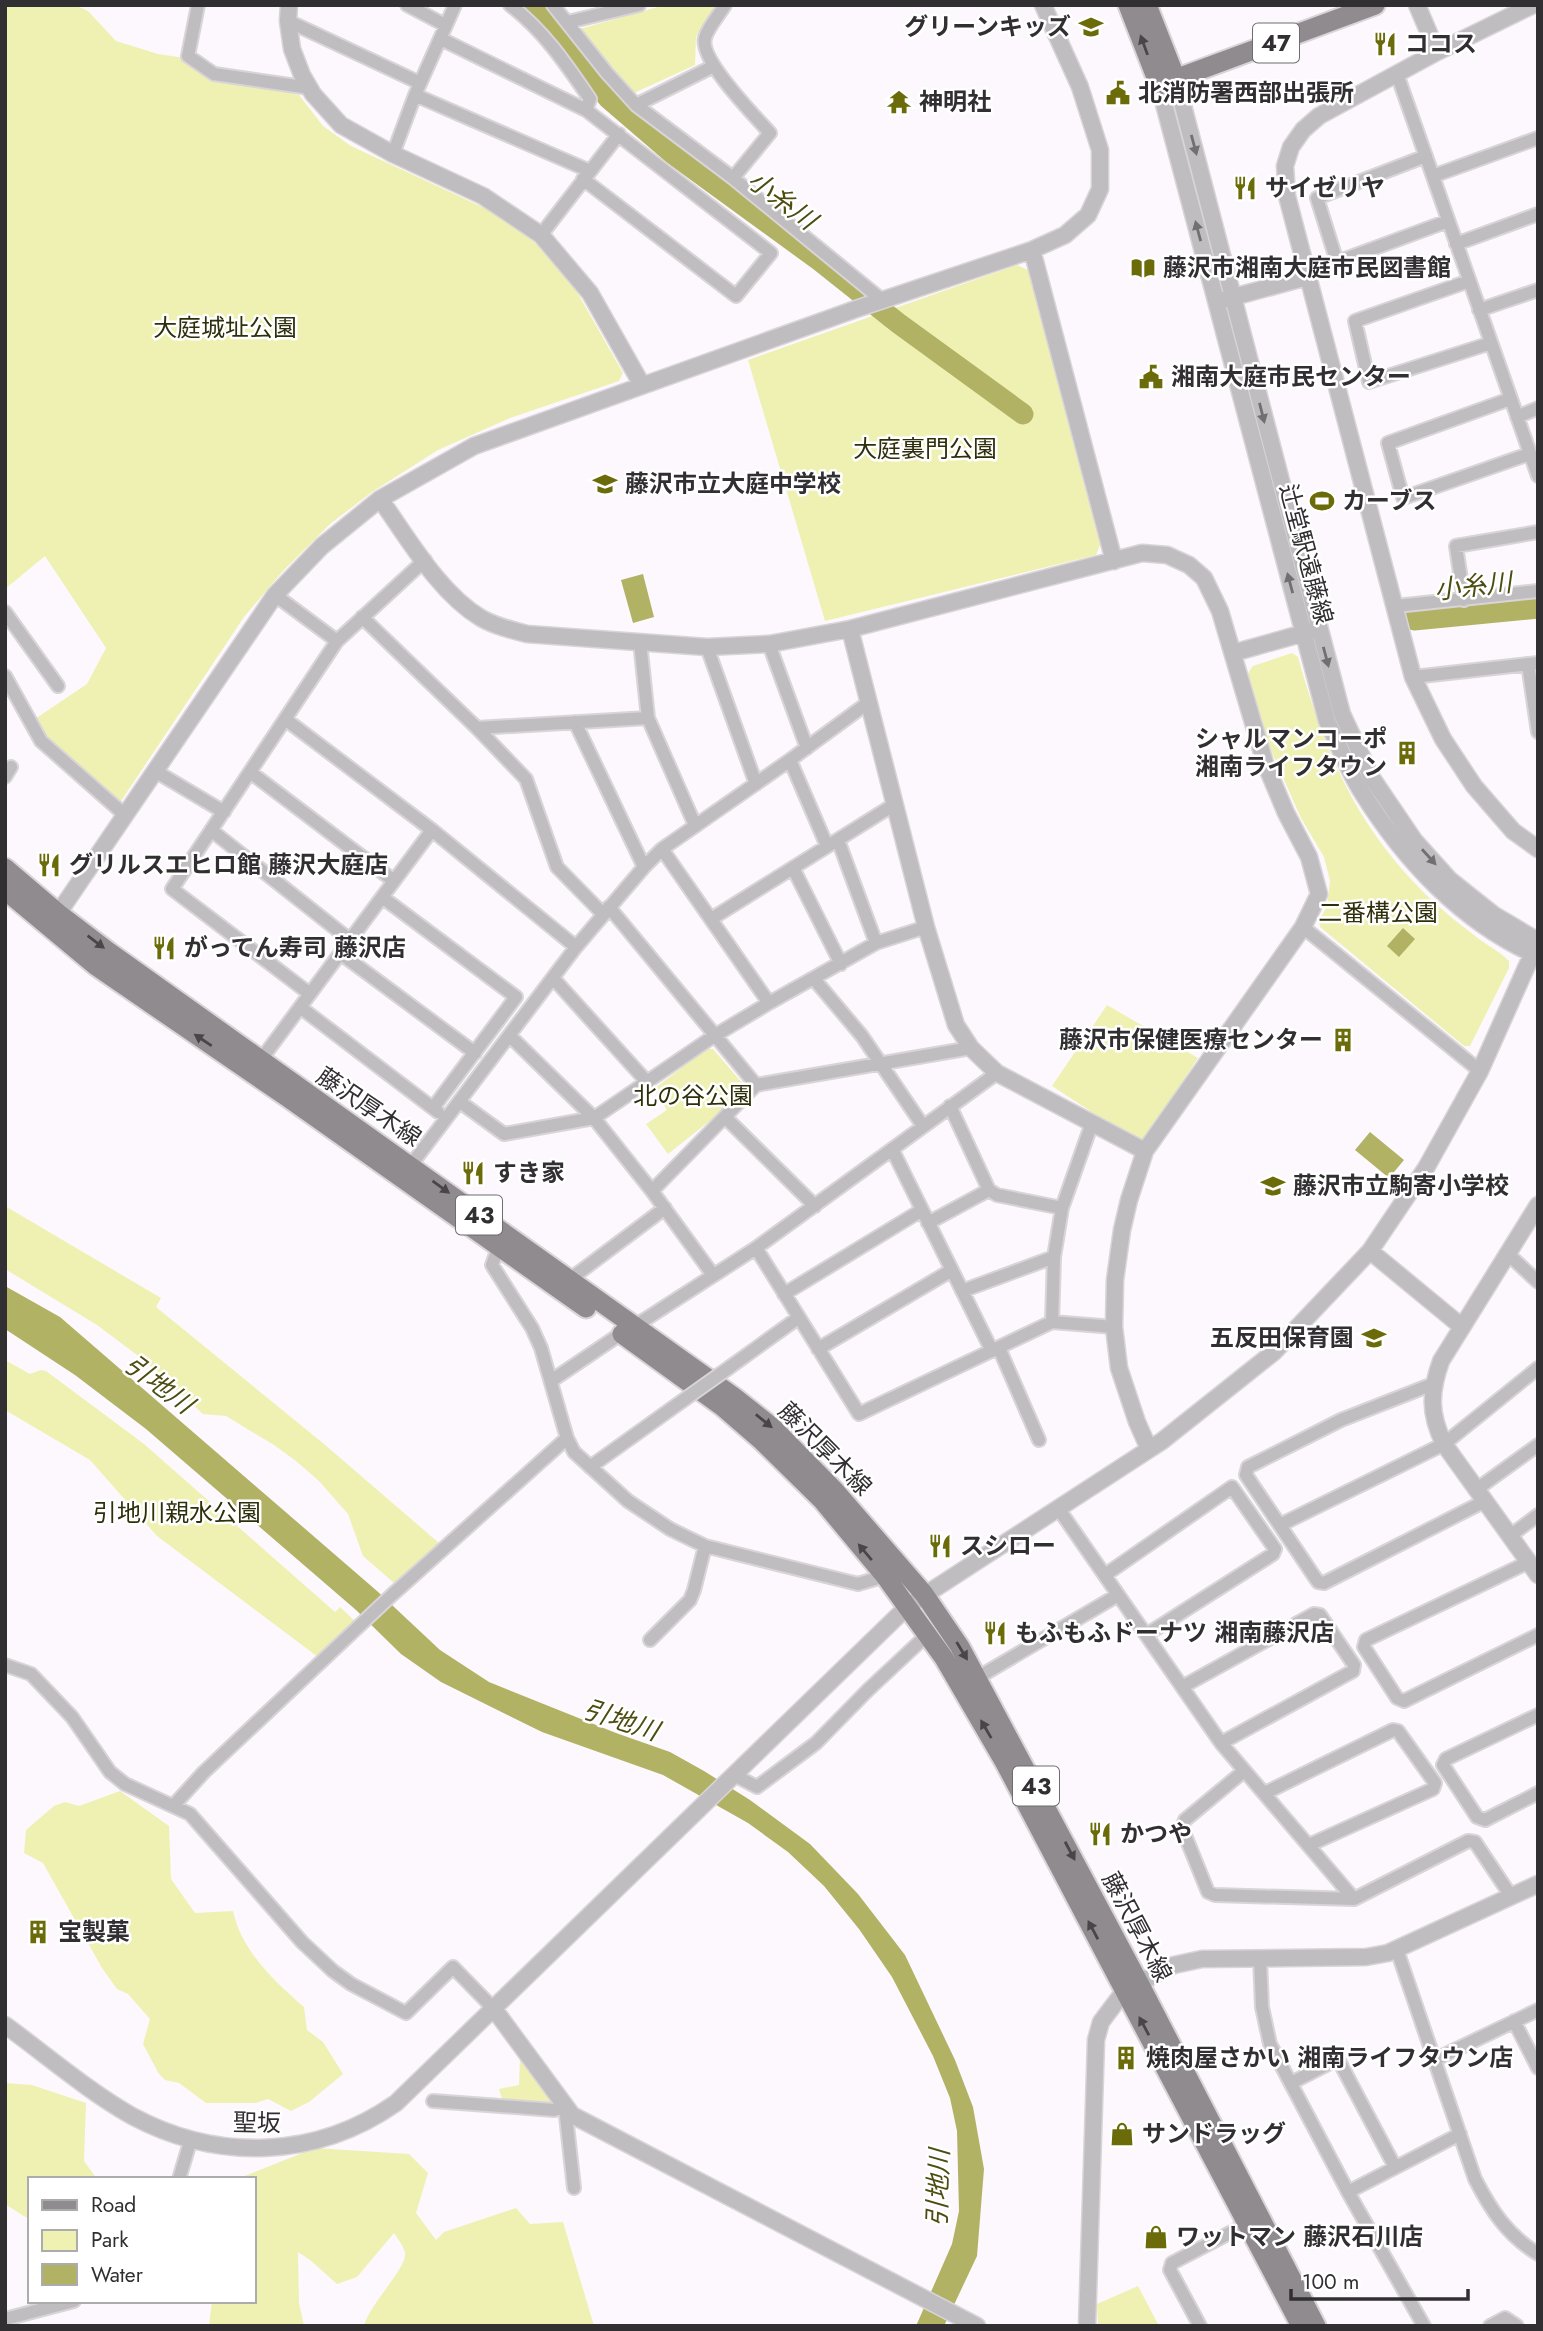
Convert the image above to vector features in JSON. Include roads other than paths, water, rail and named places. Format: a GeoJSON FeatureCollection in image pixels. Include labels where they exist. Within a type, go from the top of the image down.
{"type":"FeatureCollection","features":[{"type":"Feature","properties":{"kind":"main road"},"geometry":{"type":"LineString","coordinates":[[1128,5],[1168,82]]}},
{"type":"Feature","properties":{"kind":"main road"},"geometry":{"type":"LineString","coordinates":[[1147,5],[1168,82]]}},
{"type":"Feature","properties":{"kind":"main road","name":"47"},"geometry":{"type":"LineString","coordinates":[[1168,82],[1339,12],[1375,5]]}},
{"type":"Feature","properties":{"kind":"main road","name":"藤沢厚木線"},"geometry":{"type":"LineString","coordinates":[[5,868],[96,966],[502,1240],[628,1330],[734,1397],[772,1427],[835,1491],[925,1594],[977,1678],[1132,1986],[1247,2224],[1301,2326]]}},
{"type":"Feature","properties":{"kind":"main road","name":"藤沢厚木線"},"geometry":{"type":"LineString","coordinates":[[5,890],[411,1165],[502,1240],[569,1280],[761,1440],[822,1500],[885,1576],[944,1658],[1132,1986],[1316,2326]]}},
{"type":"Feature","properties":{"kind":"street"},"geometry":{"type":"LineString","coordinates":[[198,5],[188,56],[214,74],[310,88]]}},
{"type":"Feature","properties":{"kind":"street"},"geometry":{"type":"LineString","coordinates":[[407,5],[445,24]]}},
{"type":"Feature","properties":{"kind":"street"},"geometry":{"type":"LineString","coordinates":[[393,154],[420,83],[455,5]]}},
{"type":"Feature","properties":{"kind":"street"},"geometry":{"type":"LineString","coordinates":[[510,5],[549,41],[590,99],[586,110]]}},
{"type":"Feature","properties":{"kind":"street"},"geometry":{"type":"LineString","coordinates":[[553,5],[636,105],[733,178],[883,300]]}},
{"type":"Feature","properties":{"kind":"street"},"geometry":{"type":"LineString","coordinates":[[568,22],[639,5]]}},
{"type":"Feature","properties":{"kind":"street"},"geometry":{"type":"LineString","coordinates":[[725,5],[705,38],[704,48],[713,66],[770,133],[733,178]]}},
{"type":"Feature","properties":{"kind":"street"},"geometry":{"type":"LineString","coordinates":[[54,921],[275,595],[322,546],[380,499],[474,446],[856,309],[1032,250],[1065,235],[1088,215],[1100,189],[1100,149],[1080,87],[1043,5]]}},
{"type":"Feature","properties":{"kind":"street"},"geometry":{"type":"LineString","coordinates":[[1417,5],[1437,52]]}},
{"type":"Feature","properties":{"kind":"street"},"geometry":{"type":"LineString","coordinates":[[1533,5],[1437,52],[1319,116],[1303,130],[1291,147],[1285,166],[1285,183],[1413,677],[1443,739],[1474,786],[1513,831],[1538,849]]}},
{"type":"Feature","properties":{"kind":"street"},"geometry":{"type":"LineString","coordinates":[[288,13],[292,49],[310,88],[341,125],[393,154],[483,196],[541,235],[590,293],[642,385]]}},
{"type":"Feature","properties":{"kind":"street"},"geometry":{"type":"LineString","coordinates":[[288,13],[420,83]]}},
{"type":"Feature","properties":{"kind":"street"},"geometry":{"type":"LineString","coordinates":[[415,96],[587,175],[736,296],[771,253],[586,110],[441,38]]}},
{"type":"Feature","properties":{"kind":"street"},"geometry":{"type":"LineString","coordinates":[[636,105],[713,66]]}},
{"type":"Feature","properties":{"kind":"street"},"geometry":{"type":"LineString","coordinates":[[1397,74],[1538,476]]}},
{"type":"Feature","properties":{"kind":"street","name":"辻堂駅遠藤線"},"geometry":{"type":"LineString","coordinates":[[1168,82],[1233,297],[1342,714],[1372,778],[1414,839],[1450,880],[1536,948]]}},
{"type":"Feature","properties":{"kind":"street","name":"辻堂駅遠藤線"},"geometry":{"type":"LineString","coordinates":[[1168,82],[1216,302],[1327,721],[1359,787],[1399,848],[1441,891],[1485,928],[1536,948]]}},
{"type":"Feature","properties":{"kind":"street"},"geometry":{"type":"LineString","coordinates":[[541,235],[619,134]]}},
{"type":"Feature","properties":{"kind":"street"},"geometry":{"type":"LineString","coordinates":[[1433,176],[1538,138]]}},
{"type":"Feature","properties":{"kind":"street"},"geometry":{"type":"LineString","coordinates":[[1426,156],[1317,198],[1337,261],[1448,221]]}},
{"type":"Feature","properties":{"kind":"street"},"geometry":{"type":"LineString","coordinates":[[1456,244],[1538,215]]}},
{"type":"Feature","properties":{"kind":"street"},"geometry":{"type":"LineString","coordinates":[[1032,250],[1114,561]]}},
{"type":"Feature","properties":{"kind":"street"},"geometry":{"type":"LineString","coordinates":[[1216,302],[1307,276]]}},
{"type":"Feature","properties":{"kind":"street"},"geometry":{"type":"LineString","coordinates":[[1469,281],[1354,321],[1369,382],[1491,342]]}},
{"type":"Feature","properties":{"kind":"street"},"geometry":{"type":"LineString","coordinates":[[1479,310],[1538,290]]}},
{"type":"Feature","properties":{"kind":"street"},"geometry":{"type":"LineString","coordinates":[[1510,399],[1388,443],[1403,498],[1530,454]]}},
{"type":"Feature","properties":{"kind":"street"},"geometry":{"type":"LineString","coordinates":[[1517,417],[1538,408]]}},
{"type":"Feature","properties":{"kind":"street"},"geometry":{"type":"LineString","coordinates":[[380,499],[453,597],[481,617],[504,628],[527,634],[707,646],[769,644],[850,629],[1142,553],[1167,555],[1189,565],[1204,578],[1220,611],[1265,763],[1286,813],[1309,857],[1319,894],[1303,927],[1145,1152],[1129,1200],[1115,1280],[1114,1327],[1119,1368],[1149,1449]]}},
{"type":"Feature","properties":{"kind":"street"},"geometry":{"type":"LineString","coordinates":[[1464,600],[1456,545],[1538,532]]}},
{"type":"Feature","properties":{"kind":"street"},"geometry":{"type":"LineString","coordinates":[[310,994],[172,889],[337,641],[425,560]]}},
{"type":"Feature","properties":{"kind":"street"},"geometry":{"type":"LineString","coordinates":[[1395,606],[1538,591]]}},
{"type":"Feature","properties":{"kind":"street"},"geometry":{"type":"LineString","coordinates":[[275,595],[337,641]]}},
{"type":"Feature","properties":{"kind":"street"},"geometry":{"type":"LineString","coordinates":[[5,612],[58,686]]}},
{"type":"Feature","properties":{"kind":"street"},"geometry":{"type":"LineString","coordinates":[[362,617],[526,779],[557,867],[606,910],[756,1085]]}},
{"type":"Feature","properties":{"kind":"street"},"geometry":{"type":"LineString","coordinates":[[850,629],[926,928],[956,1025],[971,1048],[997,1073],[1145,1152]]}},
{"type":"Feature","properties":{"kind":"street"},"geometry":{"type":"LineString","coordinates":[[1233,653],[1319,629]]}},
{"type":"Feature","properties":{"kind":"street"},"geometry":{"type":"LineString","coordinates":[[640,642],[648,718],[695,825]]}},
{"type":"Feature","properties":{"kind":"street"},"geometry":{"type":"LineString","coordinates":[[769,644],[807,748]]}},
{"type":"Feature","properties":{"kind":"street"},"geometry":{"type":"LineString","coordinates":[[707,646],[756,784]]}},
{"type":"Feature","properties":{"kind":"street"},"geometry":{"type":"LineString","coordinates":[[1413,677],[1533,663],[1538,732]]}},
{"type":"Feature","properties":{"kind":"street"},"geometry":{"type":"LineString","coordinates":[[5,676],[41,741],[125,815]]}},
{"type":"Feature","properties":{"kind":"street"},"geometry":{"type":"LineString","coordinates":[[411,1165],[576,947],[644,867],[662,849],[869,702]]}},
{"type":"Feature","properties":{"kind":"street"},"geometry":{"type":"LineString","coordinates":[[477,728],[648,718]]}},
{"type":"Feature","properties":{"kind":"street"},"geometry":{"type":"LineString","coordinates":[[285,719],[432,830],[576,947]]}},
{"type":"Feature","properties":{"kind":"street"},"geometry":{"type":"LineString","coordinates":[[575,722],[644,867]]}},
{"type":"Feature","properties":{"kind":"street"},"geometry":{"type":"LineString","coordinates":[[790,760],[832,843],[876,943]]}},
{"type":"Feature","properties":{"kind":"street"},"geometry":{"type":"LineString","coordinates":[[155,771],[223,812]]}},
{"type":"Feature","properties":{"kind":"street"},"geometry":{"type":"LineString","coordinates":[[250,772],[394,881]]}},
{"type":"Feature","properties":{"kind":"street"},"geometry":{"type":"LineString","coordinates":[[711,919],[895,804]]}},
{"type":"Feature","properties":{"kind":"street"},"geometry":{"type":"LineString","coordinates":[[211,830],[350,940]]}},
{"type":"Feature","properties":{"kind":"street"},"geometry":{"type":"LineString","coordinates":[[260,1061],[432,830]]}},
{"type":"Feature","properties":{"kind":"street"},"geometry":{"type":"LineString","coordinates":[[662,849],[769,1003]]}},
{"type":"Feature","properties":{"kind":"street"},"geometry":{"type":"LineString","coordinates":[[793,867],[841,964]]}},
{"type":"Feature","properties":{"kind":"street"},"geometry":{"type":"LineString","coordinates":[[382,897],[516,996],[433,1108]]}},
{"type":"Feature","properties":{"kind":"street"},"geometry":{"type":"LineString","coordinates":[[1303,927],[1480,1071]]}},
{"type":"Feature","properties":{"kind":"street"},"geometry":{"type":"LineString","coordinates":[[460,1102],[504,1134],[594,1118],[714,1036],[769,1003],[876,943],[926,928]]}},
{"type":"Feature","properties":{"kind":"street","name":"聖坂"},"geometry":{"type":"LineString","coordinates":[[5,2025],[129,2114],[155,2127],[191,2139],[235,2147],[263,2148],[314,2142],[343,2133],[374,2118],[396,2103],[908,1606],[1149,1449],[1217,1399],[1274,1352],[1370,1251],[1426,1168],[1480,1071],[1536,948]]}},
{"type":"Feature","properties":{"kind":"street"},"geometry":{"type":"LineString","coordinates":[[340,953],[475,1052]]}},
{"type":"Feature","properties":{"kind":"street"},"geometry":{"type":"LineString","coordinates":[[553,978],[648,1083]]}},
{"type":"Feature","properties":{"kind":"street"},"geometry":{"type":"LineString","coordinates":[[814,979],[862,1036],[923,1126]]}},
{"type":"Feature","properties":{"kind":"street"},"geometry":{"type":"LineString","coordinates":[[300,1007],[446,1118]]}},
{"type":"Feature","properties":{"kind":"street"},"geometry":{"type":"LineString","coordinates":[[510,1036],[594,1118],[665,1208],[713,1275]]}},
{"type":"Feature","properties":{"kind":"street"},"geometry":{"type":"LineString","coordinates":[[652,1191],[756,1085],[971,1048]]}},
{"type":"Feature","properties":{"kind":"street"},"geometry":{"type":"LineString","coordinates":[[551,1381],[756,1248],[997,1073]]}},
{"type":"Feature","properties":{"kind":"street"},"geometry":{"type":"LineString","coordinates":[[950,1106],[989,1190],[997,1195],[1062,1208]]}},
{"type":"Feature","properties":{"kind":"street"},"geometry":{"type":"LineString","coordinates":[[725,1117],[814,1206]]}},
{"type":"Feature","properties":{"kind":"street"},"geometry":{"type":"LineString","coordinates":[[1052,1322],[1054,1257],[1062,1208],[1092,1123]]}},
{"type":"Feature","properties":{"kind":"street"},"geometry":{"type":"LineString","coordinates":[[892,1149],[1038,1440]]}},
{"type":"Feature","properties":{"kind":"street"},"geometry":{"type":"LineString","coordinates":[[928,1223],[989,1190]]}},
{"type":"Feature","properties":{"kind":"street"},"geometry":{"type":"LineString","coordinates":[[1538,1205],[1441,1361],[1433,1384],[1432,1410],[1444,1444],[1533,1569],[1366,1640],[1364,1647],[1397,1698],[1404,1700],[1538,1634]]}},
{"type":"Feature","properties":{"kind":"street"},"geometry":{"type":"LineString","coordinates":[[569,1280],[665,1208]]}},
{"type":"Feature","properties":{"kind":"street"},"geometry":{"type":"LineString","coordinates":[[784,1294],[922,1210]]}},
{"type":"Feature","properties":{"kind":"street"},"geometry":{"type":"LineString","coordinates":[[502,1240],[492,1265],[532,1328],[541,1348],[567,1438],[574,1452],[628,1501],[654,1519],[705,1546],[858,1584],[885,1576]]}},
{"type":"Feature","properties":{"kind":"street"},"geometry":{"type":"LineString","coordinates":[[756,1248],[859,1414],[1052,1322],[1114,1327]]}},
{"type":"Feature","properties":{"kind":"street"},"geometry":{"type":"LineString","coordinates":[[1370,1251],[1461,1326]]}},
{"type":"Feature","properties":{"kind":"street"},"geometry":{"type":"LineString","coordinates":[[1508,1254],[1538,1282]]}},
{"type":"Feature","properties":{"kind":"street"},"geometry":{"type":"LineString","coordinates":[[962,1290],[1054,1257]]}},
{"type":"Feature","properties":{"kind":"street"},"geometry":{"type":"LineString","coordinates":[[818,1349],[952,1270]]}},
{"type":"Feature","properties":{"kind":"street"},"geometry":{"type":"LineString","coordinates":[[590,1467],[798,1318]]}},
{"type":"Feature","properties":{"kind":"street"},"geometry":{"type":"LineString","coordinates":[[1280,1525],[1444,1444],[1538,1368]]}},
{"type":"Feature","properties":{"kind":"street"},"geometry":{"type":"LineString","coordinates":[[1433,1384],[1341,1420],[1248,1467],[1246,1475],[1318,1582],[1324,1583],[1481,1495],[1538,1445]]}},
{"type":"Feature","properties":{"kind":"street"},"geometry":{"type":"LineString","coordinates":[[174,1805],[204,1772],[393,1594],[567,1438]]}},
{"type":"Feature","properties":{"kind":"street"},"geometry":{"type":"LineString","coordinates":[[1105,1575],[1231,1487],[1275,1549],[1273,1554],[1146,1635]]}},
{"type":"Feature","properties":{"kind":"street"},"geometry":{"type":"LineString","coordinates":[[1058,1508],[1221,1742],[1354,1899]]}},
{"type":"Feature","properties":{"kind":"street"},"geometry":{"type":"LineString","coordinates":[[1510,1536],[1538,1515]]}},
{"type":"Feature","properties":{"kind":"street"},"geometry":{"type":"LineString","coordinates":[[650,1640],[690,1600],[695,1590],[705,1546]]}},
{"type":"Feature","properties":{"kind":"street"},"geometry":{"type":"LineString","coordinates":[[977,1678],[1118,1595]]}},
{"type":"Feature","properties":{"kind":"street"},"geometry":{"type":"LineString","coordinates":[[1182,1687],[1314,1614],[1320,1615],[1354,1665],[1353,1671],[1221,1742]]}},
{"type":"Feature","properties":{"kind":"street"},"geometry":{"type":"LineString","coordinates":[[731,1778],[757,1787],[816,1743],[868,1689],[928,1634]]}},
{"type":"Feature","properties":{"kind":"street"},"geometry":{"type":"LineString","coordinates":[[5,1665],[31,1674],[39,1682],[72,1717],[110,1772],[147,1796],[174,1805],[190,1814],[302,1942],[351,1984],[406,2013],[453,1967],[494,2009],[572,2115],[977,2326]]}},
{"type":"Feature","properties":{"kind":"street"},"geometry":{"type":"LineString","coordinates":[[1538,1715],[1446,1759],[1443,1765],[1477,1817],[1485,1820],[1538,1793]]}},
{"type":"Feature","properties":{"kind":"street"},"geometry":{"type":"LineString","coordinates":[[1265,1793],[1393,1730],[1398,1731],[1435,1783],[1433,1789],[1309,1845]]}},
{"type":"Feature","properties":{"kind":"street"},"geometry":{"type":"LineString","coordinates":[[1244,1771],[1185,1820],[1182,1828],[1208,1892],[1215,1895],[1354,1899],[1468,1841],[1475,1842],[1511,1896]]}},
{"type":"Feature","properties":{"kind":"street"},"geometry":{"type":"LineString","coordinates":[[1087,2326],[1096,2040],[1101,2022],[1132,1986],[1174,1965],[1202,1959],[1366,1957],[1397,1950],[1538,1884]]}},
{"type":"Feature","properties":{"kind":"street"},"geometry":{"type":"LineString","coordinates":[[1397,1950],[1475,2179],[1490,2208],[1504,2227],[1538,2254]]}},
{"type":"Feature","properties":{"kind":"street"},"geometry":{"type":"LineString","coordinates":[[1260,1959],[1262,2007],[1270,2044],[1423,2326]]}},
{"type":"Feature","properties":{"kind":"street"},"geometry":{"type":"LineString","coordinates":[[1434,2060],[1538,2010]]}},
{"type":"Feature","properties":{"kind":"street"},"geometry":{"type":"LineString","coordinates":[[1514,2021],[1538,2068]]}},
{"type":"Feature","properties":{"kind":"street"},"geometry":{"type":"LineString","coordinates":[[1291,2082],[1338,2059],[1395,2167]]}},
{"type":"Feature","properties":{"kind":"street"},"geometry":{"type":"LineString","coordinates":[[433,2101],[554,2110],[565,2107]]}},
{"type":"Feature","properties":{"kind":"street"},"geometry":{"type":"LineString","coordinates":[[565,2107],[574,2188]]}},
{"type":"Feature","properties":{"kind":"street"},"geometry":{"type":"LineString","coordinates":[[1348,2192],[1460,2134]]}},
{"type":"Feature","properties":{"kind":"street"},"geometry":{"type":"LineString","coordinates":[[180,2177],[191,2139]]}},
{"type":"Feature","properties":{"kind":"street"},"geometry":{"type":"LineString","coordinates":[[1200,2326],[1170,2270],[1172,2263],[1247,2224]]}},
{"type":"Feature","properties":{"kind":"street"},"geometry":{"type":"LineString","coordinates":[[5,2319],[66,2303]]}},
{"type":"Feature","properties":{"kind":"street"},"geometry":{"type":"LineString","coordinates":[[1490,2326],[1505,2318],[1517,2326]]}},
{"type":"Feature","properties":{"kind":"water"},"geometry":{"type":"Polygon","coordinates":[[[643,574],[654,617],[633,623],[621,580],[643,574]]]}},
{"type":"Feature","properties":{"kind":"water"},"geometry":{"type":"Polygon","coordinates":[[[1403,928],[1415,939],[1399,957],[1387,946],[1403,928]]]}},
{"type":"Feature","properties":{"kind":"water"},"geometry":{"type":"Polygon","coordinates":[[[1370,1132],[1404,1160],[1389,1178],[1355,1150],[1370,1132]]]}},
{"type":"Feature","properties":{"kind":"water"},"geometry":{"type":"Polygon","coordinates":[[[5,1286],[60,1317],[377,1591],[440,1650],[489,1682],[670,1752],[704,1771],[750,1800],[810,1844],[858,1894],[905,1955],[955,2060],[973,2107],[984,2169],[977,2256],[944,2326],[916,2326],[952,2244],[959,2211],[957,2131],[950,2098],[933,2056],[892,1977],[859,1929],[824,1886],[788,1852],[748,1823],[663,1775],[542,1732],[441,1682],[401,1654],[356,1610],[146,1429],[75,1375],[5,1329],[5,1286]]]}},
{"type":"Feature","properties":{"kind":"waterway","name":"小糸川"},"geometry":{"type":"LineString","coordinates":[[532,5],[548,19],[608,98],[673,154],[1023,414]]}},
{"type":"Feature","properties":{"kind":"waterway","name":"小糸川"},"geometry":{"type":"LineString","coordinates":[[1414,620],[1538,608]]}},
{"type":"Feature","properties":{"kind":"place","name":"グリーンキッズ"},"geometry":{"type":"Point","coordinates":[1091,27]}},
{"type":"Feature","properties":{"kind":"place","name":"ココス"},"geometry":{"type":"Point","coordinates":[1385,44]}},
{"type":"Feature","properties":{"kind":"place","name":"北消防署西部出張所"},"geometry":{"type":"Point","coordinates":[1118,93]}},
{"type":"Feature","properties":{"kind":"place","name":"神明社"},"geometry":{"type":"Point","coordinates":[899,102]}},
{"type":"Feature","properties":{"kind":"place","name":"サイゼリヤ"},"geometry":{"type":"Point","coordinates":[1245,188]}},
{"type":"Feature","properties":{"kind":"place","name":"藤沢市湘南大庭市民図書館"},"geometry":{"type":"Point","coordinates":[1143,268]}},
{"type":"Feature","properties":{"kind":"place","name":"湘南大庭市民センター"},"geometry":{"type":"Point","coordinates":[1151,377]}},
{"type":"Feature","properties":{"kind":"place","name":"藤沢市立大庭中学校"},"geometry":{"type":"Point","coordinates":[605,484]}},
{"type":"Feature","properties":{"kind":"place","name":"カーブス"},"geometry":{"type":"Point","coordinates":[1322,501]}},
{"type":"Feature","properties":{"kind":"place","name":"シャルマンコーポ 湘南ライフタウン"},"geometry":{"type":"Point","coordinates":[1407,753]}},
{"type":"Feature","properties":{"kind":"place","name":"グリルスエヒロ館 藤沢大庭店"},"geometry":{"type":"Point","coordinates":[49,865]}},
{"type":"Feature","properties":{"kind":"place","name":"がってん寿司 藤沢店"},"geometry":{"type":"Point","coordinates":[164,948]}},
{"type":"Feature","properties":{"kind":"place","name":"藤沢市保健医療センター"},"geometry":{"type":"Point","coordinates":[1343,1040]}},
{"type":"Feature","properties":{"kind":"place","name":"すき家"},"geometry":{"type":"Point","coordinates":[473,1173]}},
{"type":"Feature","properties":{"kind":"place","name":"藤沢市立駒寄小学校"},"geometry":{"type":"Point","coordinates":[1273,1186]}},
{"type":"Feature","properties":{"kind":"place","name":"五反田保育園"},"geometry":{"type":"Point","coordinates":[1374,1338]}},
{"type":"Feature","properties":{"kind":"place","name":"スシロー"},"geometry":{"type":"Point","coordinates":[940,1546]}},
{"type":"Feature","properties":{"kind":"place","name":"もふもふドーナツ 湘南藤沢店"},"geometry":{"type":"Point","coordinates":[995,1633]}},
{"type":"Feature","properties":{"kind":"place","name":"かつや"},"geometry":{"type":"Point","coordinates":[1100,1834]}},
{"type":"Feature","properties":{"kind":"place","name":"宝製菓"},"geometry":{"type":"Point","coordinates":[38,1932]}},
{"type":"Feature","properties":{"kind":"place","name":"焼肉屋さかい 湘南ライフタウン店"},"geometry":{"type":"Point","coordinates":[1126,2058]}},
{"type":"Feature","properties":{"kind":"place","name":"サンドラッグ"},"geometry":{"type":"Point","coordinates":[1122,2134]}},
{"type":"Feature","properties":{"kind":"place","name":"ワットマン 藤沢石川店"},"geometry":{"type":"Point","coordinates":[1156,2237]}},
{"type":"Feature","properties":{"kind":"park label","name":"大庭城址公園"},"geometry":{"type":"Point","coordinates":[225,328]}},
{"type":"Feature","properties":{"kind":"park label","name":"大庭裏門公園"},"geometry":{"type":"Point","coordinates":[925,449]}},
{"type":"Feature","properties":{"kind":"park label","name":"二番構公園"},"geometry":{"type":"Point","coordinates":[1378,913]}},
{"type":"Feature","properties":{"kind":"park label","name":"北の谷公園"},"geometry":{"type":"Point","coordinates":[693,1096]}},
{"type":"Feature","properties":{"kind":"park label","name":"引地川親水公園"},"geometry":{"type":"Point","coordinates":[177,1513]}},
{"type":"Feature","properties":{"kind":"water label","name":"引地川"},"geometry":{"type":"Point","coordinates":[159,1384]}},
{"type":"Feature","properties":{"kind":"water label","name":"引地川"},"geometry":{"type":"Point","coordinates":[621,1720]}},
{"type":"Feature","properties":{"kind":"water label","name":"引地川"},"geometry":{"type":"Point","coordinates":[938,2188]}}]}
